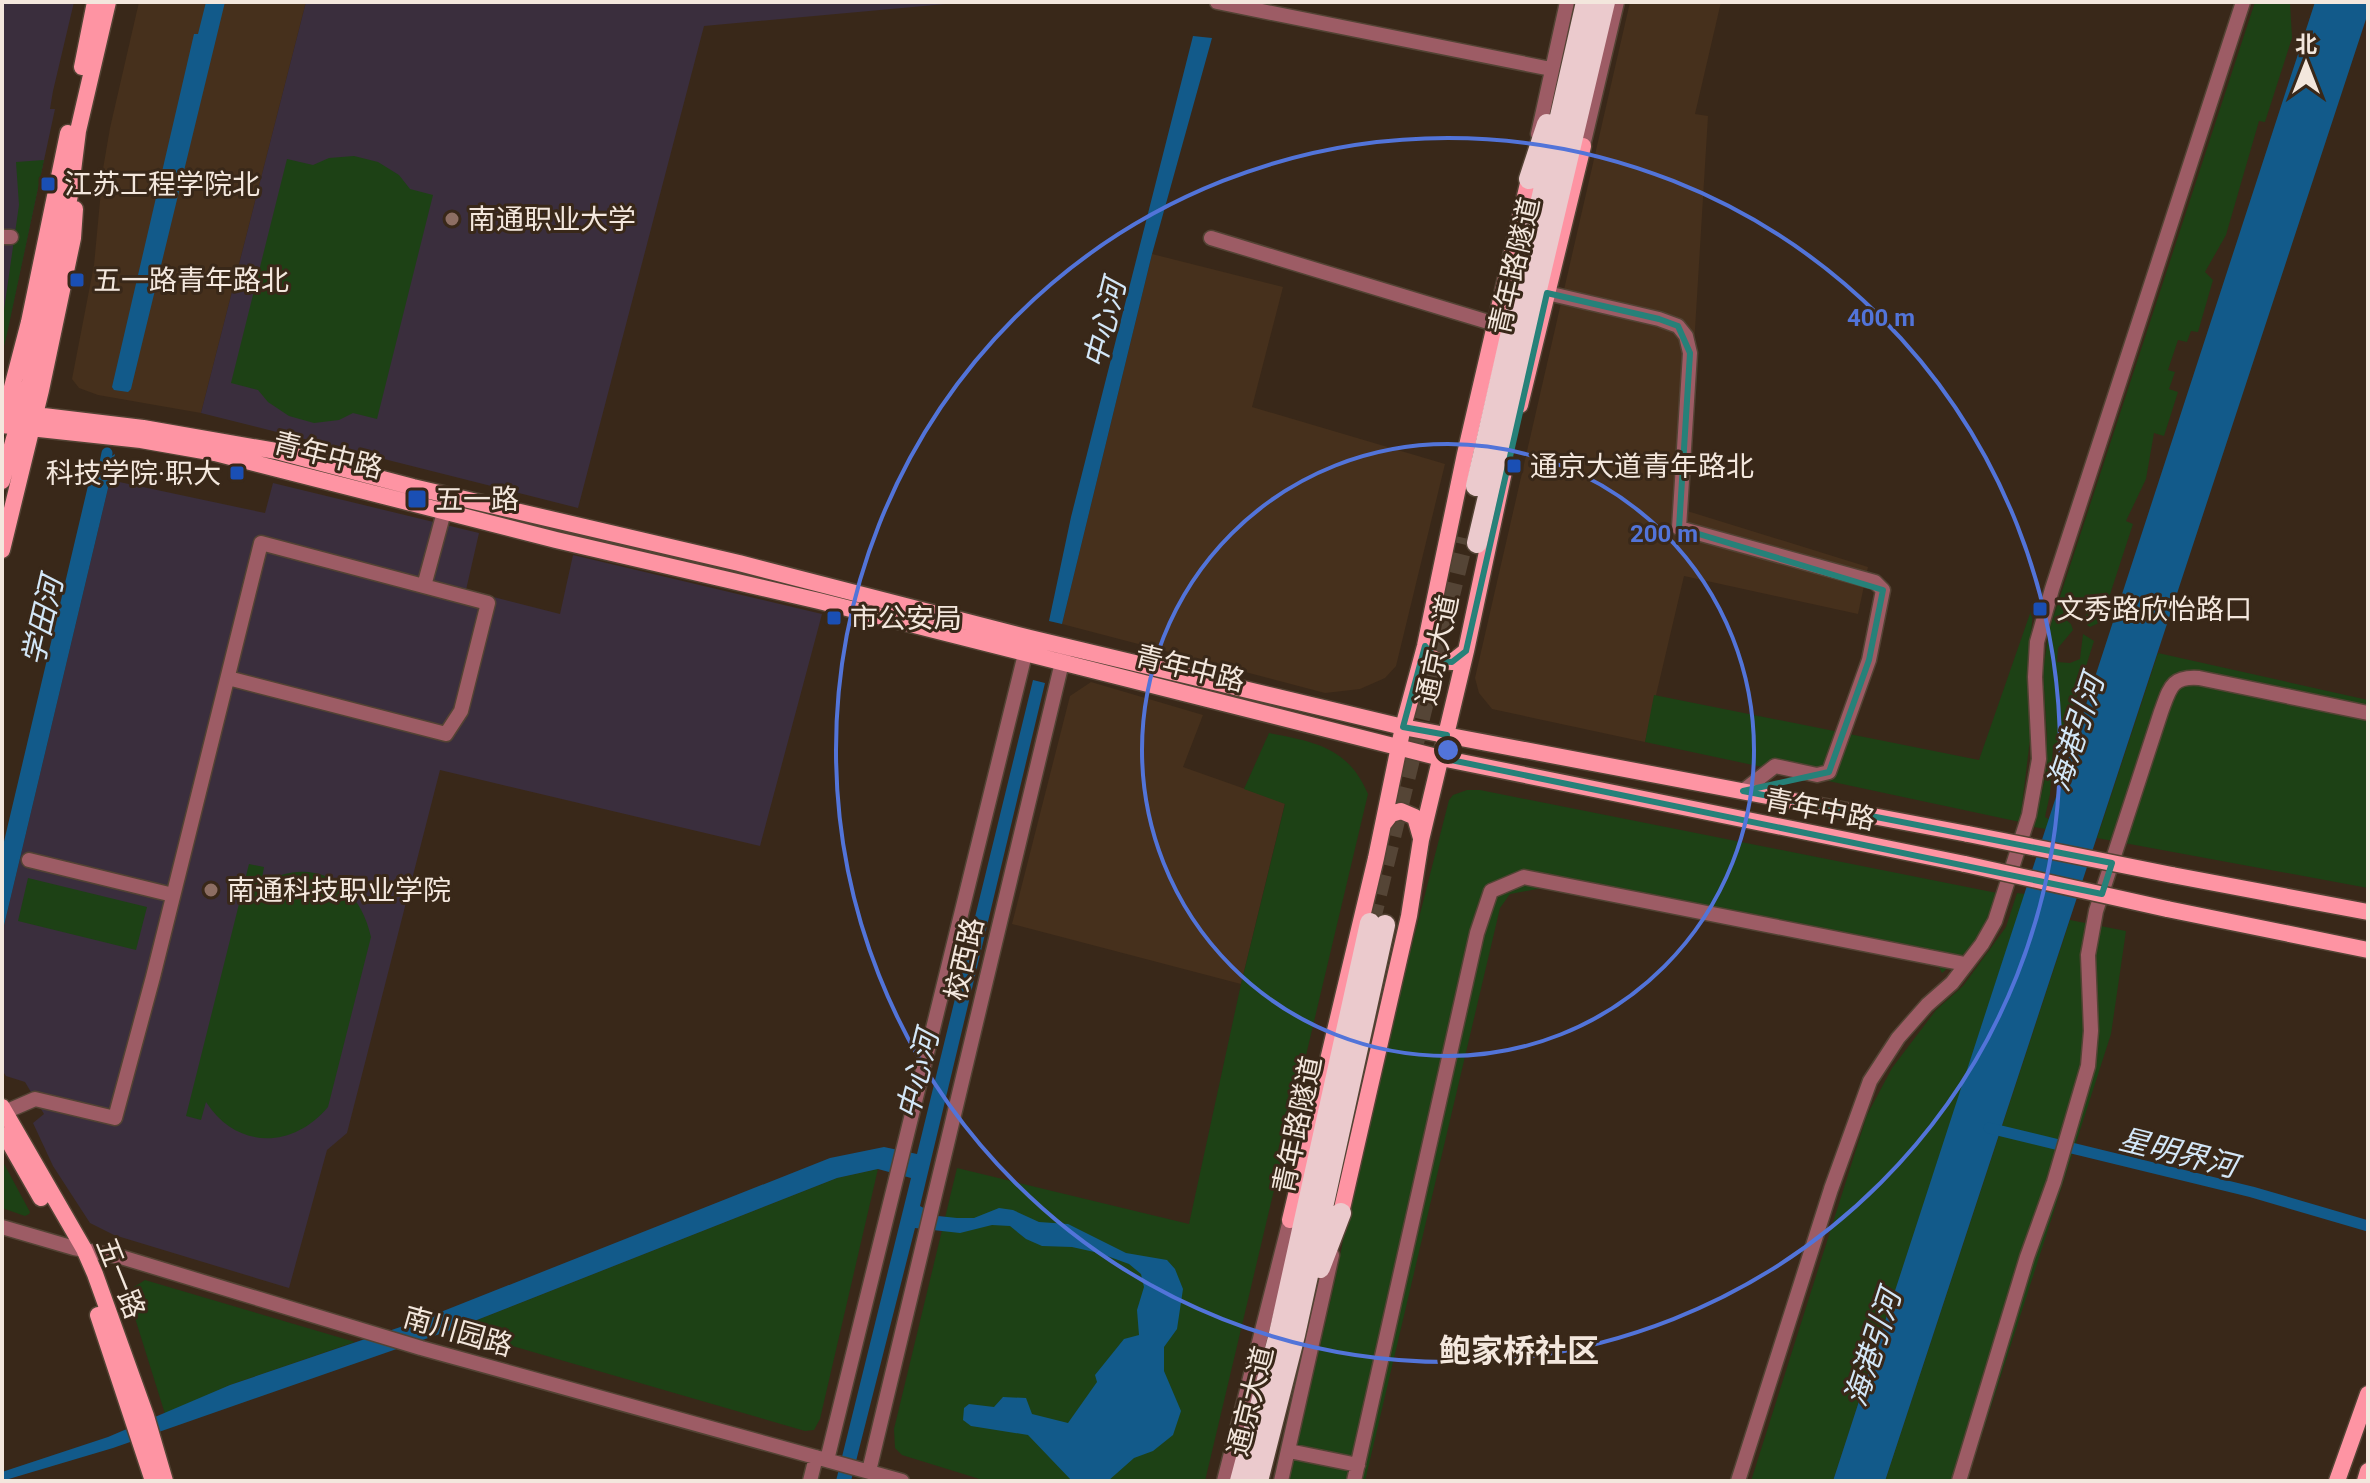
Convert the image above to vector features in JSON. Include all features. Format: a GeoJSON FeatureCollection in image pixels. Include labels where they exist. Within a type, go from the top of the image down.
{"type":"FeatureCollection","features":[{"type":"Feature","properties":{"kind":"highway"},"geometry":{"type":"LineString","coordinates":[[1529,179],[1586,2]]}},
{"type":"Feature","properties":{"kind":"highway","name":"青年路隧道"},"geometry":{"type":"LineString","coordinates":[[1586,2],[1471,541],[1605,2]]}},
{"type":"Feature","properties":{"kind":"highway"},"geometry":{"type":"LineString","coordinates":[[1583,146],[1605,2]]}},
{"type":"Feature","properties":{"kind":"highway","name":"青年路隧道"},"geometry":{"type":"LineString","coordinates":[[1287,1337],[1378,924]]}},
{"type":"Feature","properties":{"kind":"highway"},"geometry":{"type":"LineString","coordinates":[[1287,1337],[1341,1213]]}},
{"type":"Feature","properties":{"kind":"highway"},"geometry":{"type":"LineString","coordinates":[[1287,1337],[1290,1220]]}},
{"type":"Feature","properties":{"kind":"highway","name":"通京大道"},"geometry":{"type":"LineString","coordinates":[[1240,1481],[1287,1337]]}},
{"type":"Feature","properties":{"kind":"highway","name":"通京大道"},"geometry":{"type":"LineString","coordinates":[[1258,1481],[1287,1337]]}},
{"type":"Feature","properties":{"kind":"main road"},"geometry":{"type":"LineString","coordinates":[[2,481],[29,322],[95,2]]}},
{"type":"Feature","properties":{"kind":"main road"},"geometry":{"type":"LineString","coordinates":[[2,550],[13,420],[73,238],[78,131],[108,2]]}},
{"type":"Feature","properties":{"kind":"main road","name":"通京大道"},"geometry":{"type":"LineString","coordinates":[[1341,1213],[1409,916],[1421,840],[1466,651],[1505,464],[1583,146]]}},
{"type":"Feature","properties":{"kind":"main road","name":"通京大道"},"geometry":{"type":"LineString","coordinates":[[1290,1220],[1384,823],[1403,727],[1425,646],[1529,179]]}},
{"type":"Feature","properties":{"kind":"main road","name":"青年中路"},"geometry":{"type":"LineString","coordinates":[[13,420],[215,453],[444,512],[819,601],[1403,727],[2368,912]]}},
{"type":"Feature","properties":{"kind":"main road","name":"青年中路"},"geometry":{"type":"LineString","coordinates":[[13,420],[143,428],[276,451],[413,487],[739,563],[1027,646]]}},
{"type":"Feature","properties":{"kind":"main road"},"geometry":{"type":"LineString","coordinates":[[1425,646],[1428,656],[1438,661],[1452,662],[1466,651]]}},
{"type":"Feature","properties":{"kind":"main road","name":"青年中路"},"geometry":{"type":"LineString","coordinates":[[1064,654],[1441,758],[1965,864],[2368,950]]}},
{"type":"Feature","properties":{"kind":"main road"},"geometry":{"type":"LineString","coordinates":[[1384,823],[1391,814],[1406,812],[1415,817],[1421,840]]}},
{"type":"Feature","properties":{"kind":"main road","name":"五一路"},"geometry":{"type":"LineString","coordinates":[[3,1110],[79,1248],[140,1418],[153,1481]]}},
{"type":"Feature","properties":{"kind":"main road","name":"五一路"},"geometry":{"type":"LineString","coordinates":[[2,1130],[26,1175],[79,1248]]}},
{"type":"Feature","properties":{"kind":"main road"},"geometry":{"type":"LineString","coordinates":[[2337,1481],[2368,1394]]}},
{"type":"Feature","properties":{"kind":"main road","name":"五一路"},"geometry":{"type":"LineString","coordinates":[[146,1439],[165,1481]]}},
{"type":"Feature","properties":{"kind":"main road"},"geometry":{"type":"LineString","coordinates":[[2365,1481],[2368,1471]]}},
{"type":"Feature","properties":{"kind":"street"},"geometry":{"type":"LineString","coordinates":[[1219,2],[1551,69]]}},
{"type":"Feature","properties":{"kind":"street"},"geometry":{"type":"LineString","coordinates":[[1529,179],[1567,2]]}},
{"type":"Feature","properties":{"kind":"street"},"geometry":{"type":"LineString","coordinates":[[1583,146],[1617,2]]}},
{"type":"Feature","properties":{"kind":"street"},"geometry":{"type":"LineString","coordinates":[[1738,1481],[1831,1189],[1870,1081],[1898,1038],[1927,1005],[1952,983],[1982,944],[1995,921],[2029,815],[2039,759],[2035,677],[2037,642],[2243,2]]}},
{"type":"Feature","properties":{"kind":"street"},"geometry":{"type":"LineString","coordinates":[[1211,238],[1495,324]]}},
{"type":"Feature","properties":{"kind":"street"},"geometry":{"type":"LineString","coordinates":[[1547,293],[1659,319],[1678,326],[1686,336],[1690,353],[1679,528],[1875,582],[1883,590],[1869,660],[1829,772],[1817,775],[1775,766],[1743,791]]}},
{"type":"Feature","properties":{"kind":"street"},"geometry":{"type":"LineString","coordinates":[[424,586],[444,512]]}},
{"type":"Feature","properties":{"kind":"street"},"geometry":{"type":"LineString","coordinates":[[3,1110],[35,1099],[115,1118],[261,543],[488,603],[461,711],[446,734],[228,678]]}},
{"type":"Feature","properties":{"kind":"street","name":"校西路"},"geometry":{"type":"LineString","coordinates":[[810,1481],[825,1460],[1027,646]]}},
{"type":"Feature","properties":{"kind":"street","name":"校西路"},"geometry":{"type":"LineString","coordinates":[[865,1470],[926,1233],[1064,654]]}},
{"type":"Feature","properties":{"kind":"street"},"geometry":{"type":"LineString","coordinates":[[1959,1481],[2088,1066],[2091,1031],[2088,955],[2096,911],[2172,685],[2183,677],[2199,678],[2368,713]]}},
{"type":"Feature","properties":{"kind":"street"},"geometry":{"type":"LineString","coordinates":[[29,860],[173,895]]}},
{"type":"Feature","properties":{"kind":"street"},"geometry":{"type":"LineString","coordinates":[[1354,1481],[1477,933],[1491,891],[1524,877],[1965,964]]}},
{"type":"Feature","properties":{"kind":"street"},"geometry":{"type":"LineString","coordinates":[[1281,1481],[1341,1213]]}},
{"type":"Feature","properties":{"kind":"street"},"geometry":{"type":"LineString","coordinates":[[1224,1481],[1290,1220]]}},
{"type":"Feature","properties":{"kind":"street","name":"南川园路"},"geometry":{"type":"LineString","coordinates":[[2,1227],[121,1257],[421,1348],[902,1481]]}},
{"type":"Feature","properties":{"kind":"street"},"geometry":{"type":"LineString","coordinates":[[1289,1451],[1358,1465]]}},
{"type":"Feature","properties":{"kind":"highlighted area"},"geometry":{"type":"Polygon","coordinates":[[[1547,293],[1659,319],[1678,326],[1690,353],[1679,528],[1883,590],[1869,660],[1829,772],[1743,791],[2112,863],[2102,894],[1441,758],[1447,735],[1403,727],[1425,646],[1438,661],[1452,662],[1466,651],[1547,293]]]}},
{"type":"Feature","properties":{"kind":"shaded area"},"geometry":{"type":"Polygon","coordinates":[[[2,2],[74,2],[53,91],[50,109],[55,109],[2,355],[2,2]]]}},
{"type":"Feature","properties":{"kind":"shaded area"},"geometry":{"type":"Polygon","coordinates":[[[139,2],[306,2],[201,413],[98,395],[79,388],[72,379],[94,265],[110,128],[139,2]]]}},
{"type":"Feature","properties":{"kind":"shaded area","name":"南通职业大学"},"geometry":{"type":"Polygon","coordinates":[[[306,2],[968,2],[704,26],[578,508],[201,413],[306,2]]]}},
{"type":"Feature","properties":{"kind":"shaded area"},"geometry":{"type":"Polygon","coordinates":[[[1630,2],[1721,2],[1695,114],[1708,116],[1684,510],[1868,567],[1858,614],[1684,576],[1645,742],[1492,709],[1479,693],[1475,678],[1630,2]]]}},
{"type":"Feature","properties":{"kind":"shaded area"},"geometry":{"type":"Polygon","coordinates":[[[1152,254],[1283,287],[1252,407],[1445,464],[1396,666],[1385,678],[1360,689],[1325,693],[1062,624],[1152,254]]]}},
{"type":"Feature","properties":{"kind":"shaded area","name":"南通科技职业学院"},"geometry":{"type":"Polygon","coordinates":[[[110,480],[265,513],[273,483],[479,533],[466,590],[560,614],[573,555],[822,614],[760,846],[440,770],[347,1133],[327,1150],[289,1288],[114,1235],[90,1223],[53,1166],[33,1123],[44,1114],[25,1082],[6,1076],[2,1070],[2,934],[110,480]]]}},
{"type":"Feature","properties":{"kind":"shaded area"},"geometry":{"type":"Polygon","coordinates":[[[1091,682],[1203,715],[1183,767],[1285,803],[1241,984],[1012,924],[1070,696],[1091,682]]]}},
{"type":"Feature","properties":{"kind":"green space"},"geometry":{"type":"Polygon","coordinates":[[[2255,2],[2290,2],[2292,38],[2265,122],[2259,121],[2226,235],[2205,272],[2213,280],[2198,332],[2191,331],[2187,342],[2178,340],[2168,370],[2175,372],[2169,389],[2178,392],[2164,436],[2154,433],[2146,479],[2126,521],[2133,524],[2101,622],[2090,627],[2087,625],[2086,614],[2091,616],[2095,605],[2086,599],[2071,609],[2063,608],[2064,618],[2073,630],[2058,648],[2057,662],[2070,663],[2080,659],[2083,634],[2094,641],[2061,745],[2053,747],[2046,829],[2034,827],[2045,778],[2047,737],[2043,671],[2049,630],[2255,2]]]}},
{"type":"Feature","properties":{"kind":"green space"},"geometry":{"type":"Polygon","coordinates":[[[354,156],[378,162],[399,175],[410,189],[433,195],[377,419],[353,413],[339,420],[314,423],[289,416],[268,402],[258,390],[231,383],[287,159],[313,165],[329,158],[354,156]]]}},
{"type":"Feature","properties":{"kind":"green space"},"geometry":{"type":"Polygon","coordinates":[[[44,160],[2,355],[2,324],[19,205],[16,162],[44,160]]]}},
{"type":"Feature","properties":{"kind":"green space"},"geometry":{"type":"Polygon","coordinates":[[[2034,602],[2029,654],[2032,723],[2020,822],[1645,742],[1654,695],[1979,760],[2034,602]]]}},
{"type":"Feature","properties":{"kind":"green space"},"geometry":{"type":"Polygon","coordinates":[[[2158,653],[2368,700],[2368,888],[2097,838],[2158,653]]]}},
{"type":"Feature","properties":{"kind":"green space"},"geometry":{"type":"Polygon","coordinates":[[[1269,733],[1315,744],[1340,756],[1360,778],[1368,794],[1205,1481],[986,1481],[902,1455],[895,1448],[894,1429],[957,1168],[1189,1224],[1241,984],[1285,804],[1244,789],[1269,733]]]}},
{"type":"Feature","properties":{"kind":"green space"},"geometry":{"type":"Polygon","coordinates":[[[1480,790],[1997,893],[1977,938],[1942,973],[1939,967],[1930,963],[1542,888],[1510,894],[1500,908],[1365,1481],[1289,1481],[1335,1281],[1365,1130],[1449,800],[1453,795],[1480,790]]]}},
{"type":"Feature","properties":{"kind":"green space"},"geometry":{"type":"Polygon","coordinates":[[[249,864],[264,867],[261,884],[280,875],[298,872],[315,873],[331,879],[356,901],[371,937],[328,1107],[299,1131],[282,1137],[249,1136],[233,1129],[206,1102],[201,1120],[186,1116],[249,864]]]}},
{"type":"Feature","properties":{"kind":"green space"},"geometry":{"type":"Polygon","coordinates":[[[28,878],[147,907],[136,950],[18,921],[28,878]]]}},
{"type":"Feature","properties":{"kind":"green space"},"geometry":{"type":"Polygon","coordinates":[[[2017,893],[2025,894],[1833,1481],[1751,1481],[1867,1115],[1892,1068],[1936,1010],[1963,986],[2006,927],[2017,893]]]}},
{"type":"Feature","properties":{"kind":"green space"},"geometry":{"type":"Polygon","coordinates":[[[2070,920],[2126,931],[2111,1034],[1967,1481],[1885,1481],[2070,920]]]}},
{"type":"Feature","properties":{"kind":"green space"},"geometry":{"type":"Polygon","coordinates":[[[2,1160],[30,1212],[25,1216],[2,1208],[2,1160]]]}},
{"type":"Feature","properties":{"kind":"green space"},"geometry":{"type":"Polygon","coordinates":[[[878,1169],[820,1419],[814,1430],[805,1431],[454,1329],[837,1178],[878,1169]]]}},
{"type":"Feature","properties":{"kind":"green space"},"geometry":{"type":"Polygon","coordinates":[[[145,1280],[355,1342],[230,1385],[165,1414],[130,1302],[134,1287],[145,1280]]]}},
{"type":"Feature","properties":{"kind":"water"},"geometry":{"type":"Polygon","coordinates":[[[206,2],[225,2],[131,389],[128,392],[114,390],[112,387],[194,34],[198,34],[206,2]]]}},
{"type":"Feature","properties":{"kind":"water"},"geometry":{"type":"Polygon","coordinates":[[[2315,2],[2368,2],[2368,13],[1885,1481],[1833,1481],[2315,2]]]}},
{"type":"Feature","properties":{"kind":"water"},"geometry":{"type":"Polygon","coordinates":[[[1193,36],[1212,38],[1152,254],[1062,624],[1049,621],[1071,517],[1193,36]]]}},
{"type":"Feature","properties":{"kind":"water"},"geometry":{"type":"Polygon","coordinates":[[[115,454],[2,934],[2,850],[91,473],[93,468],[115,454]]]}},
{"type":"Feature","properties":{"kind":"water"},"geometry":{"type":"Polygon","coordinates":[[[1033,680],[1045,683],[920,1206],[938,1216],[957,1218],[974,1218],[999,1208],[1013,1210],[1039,1222],[1068,1224],[1126,1253],[1167,1260],[1175,1269],[1183,1289],[1177,1329],[1164,1347],[1164,1371],[1181,1411],[1173,1435],[1153,1451],[1134,1458],[1108,1481],[1072,1481],[1028,1435],[971,1426],[963,1420],[964,1408],[969,1404],[994,1407],[1003,1397],[1026,1398],[1032,1414],[1068,1423],[1097,1382],[1095,1375],[1124,1339],[1139,1335],[1137,1310],[1144,1287],[1141,1274],[1129,1264],[1099,1253],[1072,1247],[1042,1246],[1026,1239],[1010,1226],[992,1225],[960,1233],[915,1228],[851,1481],[836,1481],[911,1178],[878,1169],[837,1178],[454,1329],[113,1448],[2,1481],[2,1472],[108,1437],[230,1385],[418,1321],[830,1158],[884,1147],[917,1154],[1033,680]]]}},
{"type":"Feature","properties":{"kind":"waterway","name":"学田河"},"geometry":{"type":"LineString","coordinates":[[103,473],[107,453]]}},
{"type":"Feature","properties":{"kind":"waterway","name":"星明界河"},"geometry":{"type":"LineString","coordinates":[[1989,1128],[2252,1192],[2368,1226]]}},
{"type":"Feature","properties":{"kind":"tunnel"},"geometry":{"type":"LineString","coordinates":[[1370,923],[1464,538]]}},
{"type":"Feature","properties":{"kind":"place","name":"江苏工程学院北"},"geometry":{"type":"Point","coordinates":[48,184]}},
{"type":"Feature","properties":{"kind":"place","name":"南通职业大学"},"geometry":{"type":"Point","coordinates":[452,219]}},
{"type":"Feature","properties":{"kind":"place","name":"五一路青年路北"},"geometry":{"type":"Point","coordinates":[77,280]}},
{"type":"Feature","properties":{"kind":"place","name":"通京大道青年路北"},"geometry":{"type":"Point","coordinates":[1514,466]}},
{"type":"Feature","properties":{"kind":"place","name":"科技学院·职大"},"geometry":{"type":"Point","coordinates":[237,473]}},
{"type":"Feature","properties":{"kind":"place","name":"五一路"},"geometry":{"type":"Point","coordinates":[417,499]}},
{"type":"Feature","properties":{"kind":"place","name":"文秀路欣怡路口"},"geometry":{"type":"Point","coordinates":[2040,609]}},
{"type":"Feature","properties":{"kind":"place","name":"市公安局"},"geometry":{"type":"Point","coordinates":[834,618]}},
{"type":"Feature","properties":{"kind":"place","name":"南通科技职业学院"},"geometry":{"type":"Point","coordinates":[211,890]}},
{"type":"Feature","properties":{"kind":"district","name":"鲍家桥社区"},"geometry":{"type":"Point","coordinates":[1519,1351]}},
{"type":"Feature","properties":{"kind":"water label","name":"中心河"},"geometry":{"type":"Point","coordinates":[1105,324]}},
{"type":"Feature","properties":{"kind":"water label","name":"海港引河"},"geometry":{"type":"Point","coordinates":[2076,733]}},
{"type":"Feature","properties":{"kind":"water label","name":"中心河"},"geometry":{"type":"Point","coordinates":[918,1075]}},
{"type":"Feature","properties":{"kind":"water label","name":"海港引河"},"geometry":{"type":"Point","coordinates":[1873,1348]}}]}
